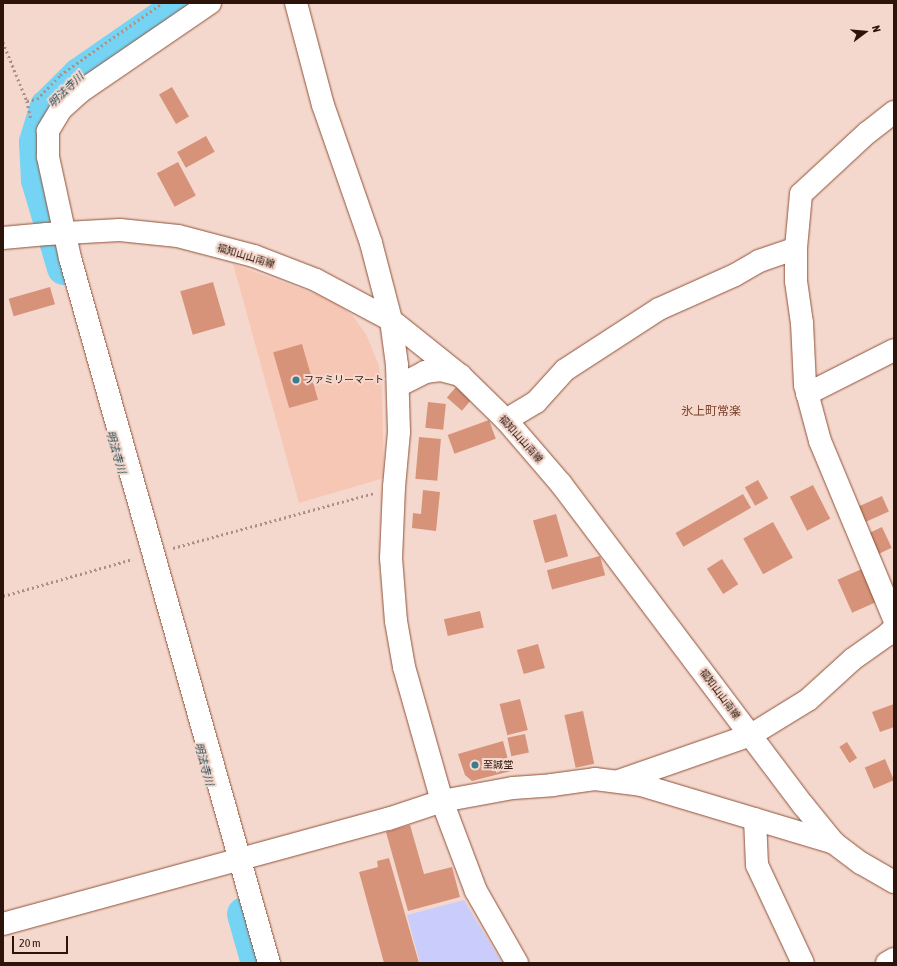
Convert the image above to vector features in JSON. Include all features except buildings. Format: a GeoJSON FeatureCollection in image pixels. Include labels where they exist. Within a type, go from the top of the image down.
{"type":"FeatureCollection","features":[{"type":"Feature","properties":{"kind":"street"},"geometry":{"type":"LineString","coordinates":[[210,3],[80,92],[61,109],[48,131],[48,157],[57,233],[70,258],[147,556],[234,861],[269,963]]}},
{"type":"Feature","properties":{"kind":"street"},"geometry":{"type":"LineString","coordinates":[[296,3],[323,105],[371,243],[391,320],[398,365],[399,432],[394,487],[391,558],[396,621],[404,667],[442,801],[476,891],[517,963]]}},
{"type":"Feature","properties":{"kind":"street"},"geometry":{"type":"LineString","coordinates":[[894,112],[868,132],[801,194],[796,248],[796,281],[802,323],[805,385],[807,394],[820,441],[894,620]]}},
{"type":"Feature","properties":{"kind":"street","name":"福知山山南線"},"geometry":{"type":"LineString","coordinates":[[3,238],[57,233],[120,230],[178,236],[254,256],[316,280],[391,320],[461,376],[506,420],[561,484],[803,805],[834,842],[868,867],[894,882]]}},
{"type":"Feature","properties":{"kind":"street"},"geometry":{"type":"LineString","coordinates":[[506,420],[536,402],[565,370],[659,309],[735,275],[759,261],[796,248]]}},
{"type":"Feature","properties":{"kind":"street"},"geometry":{"type":"LineString","coordinates":[[807,394],[894,350]]}},
{"type":"Feature","properties":{"kind":"street"},"geometry":{"type":"LineString","coordinates":[[398,386],[425,372],[441,370],[461,376]]}},
{"type":"Feature","properties":{"kind":"street"},"geometry":{"type":"LineString","coordinates":[[617,782],[751,735],[808,700],[854,658],[894,628]]}},
{"type":"Feature","properties":{"kind":"street"},"geometry":{"type":"LineString","coordinates":[[3,924],[388,819],[442,801],[513,788],[552,785],[595,779],[641,785],[834,842]]}},
{"type":"Feature","properties":{"kind":"street"},"geometry":{"type":"LineString","coordinates":[[755,819],[757,865],[802,963]]}},
{"type":"Feature","properties":{"kind":"street"},"geometry":{"type":"LineString","coordinates":[[887,963],[894,959]]}},
{"type":"Feature","properties":{"kind":"path"},"geometry":{"type":"LineString","coordinates":[[27,101],[37,99],[60,75],[162,3]]}},
{"type":"Feature","properties":{"kind":"path"},"geometry":{"type":"LineString","coordinates":[[3,42],[27,101],[32,123]]}},
{"type":"Feature","properties":{"kind":"path"},"geometry":{"type":"LineString","coordinates":[[3,596],[394,487]]}},
{"type":"Feature","properties":{"kind":"shaded area"},"geometry":{"type":"Polygon","coordinates":[[[233,264],[332,300],[352,315],[366,334],[379,366],[382,390],[384,478],[299,503],[233,264]]]}},
{"type":"Feature","properties":{"kind":"shaded area"},"geometry":{"type":"Polygon","coordinates":[[[464,900],[502,963],[420,963],[407,915],[464,900]]]}},
{"type":"Feature","properties":{"kind":"waterway","name":"明法寺川"},"geometry":{"type":"LineString","coordinates":[[64,268],[38,180],[36,142],[47,107],[79,75],[183,3]]}},
{"type":"Feature","properties":{"kind":"waterway","name":"明法寺川"},"geometry":{"type":"LineString","coordinates":[[244,914],[258,963]]}},
{"type":"Feature","properties":{"kind":"place","name":"ファミリーマート"},"geometry":{"type":"Point","coordinates":[296,380]}},
{"type":"Feature","properties":{"kind":"place","name":"至誠堂"},"geometry":{"type":"Point","coordinates":[475,765]}},
{"type":"Feature","properties":{"kind":"district","name":"氷上町常楽"},"geometry":{"type":"Point","coordinates":[711,412]}}]}
